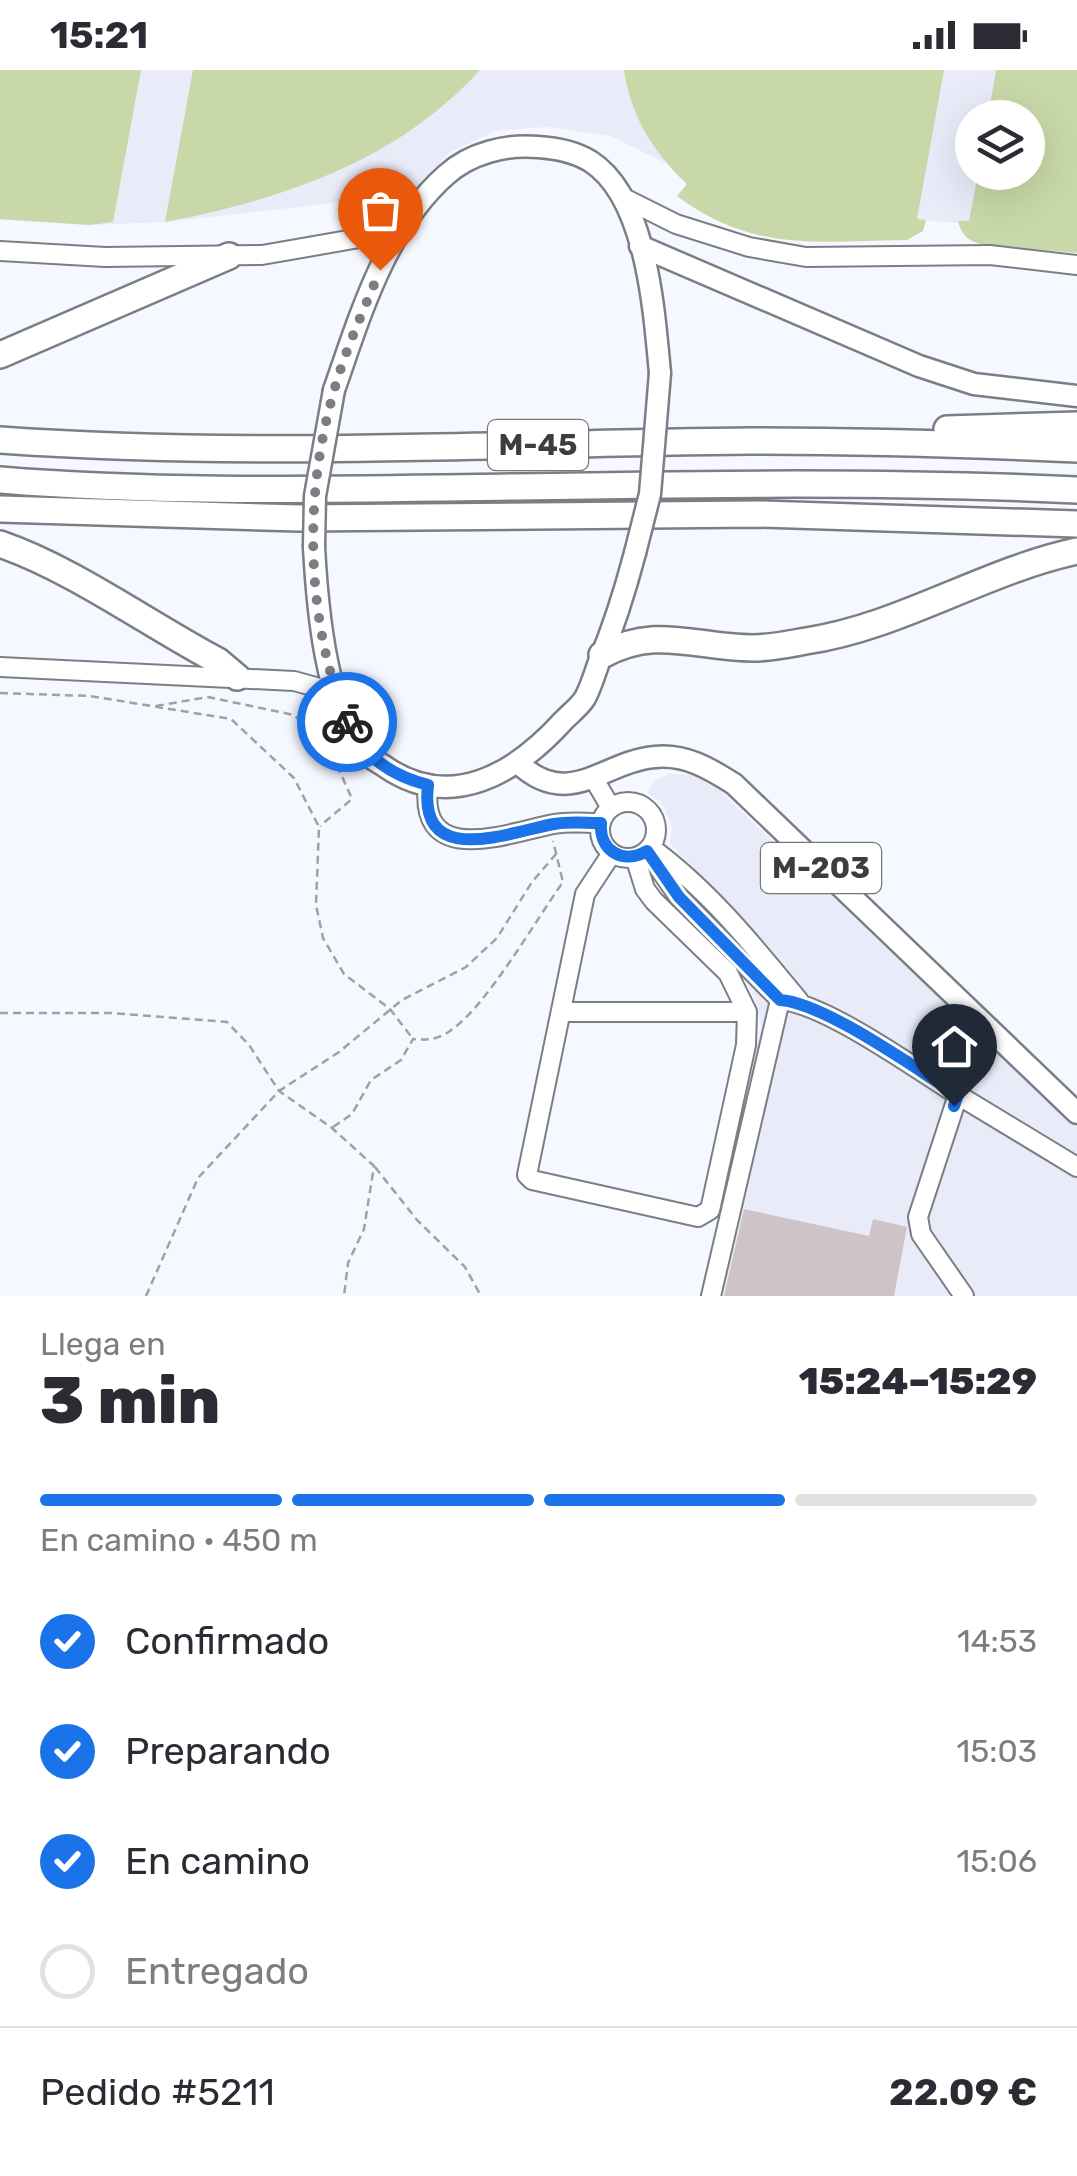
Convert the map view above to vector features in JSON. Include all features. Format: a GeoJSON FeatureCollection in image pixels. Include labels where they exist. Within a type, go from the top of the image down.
{"type":"FeatureCollection","features":[{"type":"Feature","properties":{"kind":"highway"},"geometry":{"type":"LineString","coordinates":[[0,355],[230,256]]}},
{"type":"Feature","properties":{"kind":"highway"},"geometry":{"type":"LineString","coordinates":[[753,441],[1077,425]]}},
{"type":"Feature","properties":{"kind":"highway","name":"M-45"},"geometry":{"type":"LineString","coordinates":[[0,440],[302,449],[753,441],[1077,449]]}},
{"type":"Feature","properties":{"kind":"highway","name":"M-45"},"geometry":{"type":"LineString","coordinates":[[0,480],[299,490],[758,483],[1077,490]]}},
{"type":"Feature","properties":{"kind":"highway"},"geometry":{"type":"LineString","coordinates":[[964,486],[1077,504]]}},
{"type":"Feature","properties":{"kind":"highway"},"geometry":{"type":"LineString","coordinates":[[0,509],[299,518],[760,514],[1077,524]]}},
{"type":"Feature","properties":{"kind":"highway"},"geometry":{"type":"LineString","coordinates":[[0,544],[24,552],[82,584],[218,661],[237,677]]}},
{"type":"Feature","properties":{"kind":"highway"},"geometry":{"type":"LineString","coordinates":[[602,655],[626,642],[644,638],[754,648],[811,641],[884,619],[1047,558],[1077,552]]}},
{"type":"Feature","properties":{"kind":"main road"},"geometry":{"type":"LineString","coordinates":[[516,144],[556,148],[589,160],[624,198],[640,246],[660,373],[650,494],[617,618],[585,698],[540,746],[518,763],[488,778],[454,788],[401,778],[365,753],[338,700],[318,608],[314,547],[315,496],[334,390],[380,270],[400,231],[447,174],[476,156],[516,144]]}},
{"type":"Feature","properties":{"kind":"main road"},"geometry":{"type":"LineString","coordinates":[[640,246],[918,366],[974,384],[1077,396]]}},
{"type":"Feature","properties":{"kind":"main road","name":"M-203"},"geometry":{"type":"LineString","coordinates":[[518,763],[528,772],[554,783],[594,780],[634,761],[668,756],[710,768],[734,784],[1077,1113]]}},
{"type":"Feature","properties":{"kind":"street"},"geometry":{"type":"LineString","coordinates":[[624,198],[676,224],[749,247],[806,258],[990,255],[1077,265]]}},
{"type":"Feature","properties":{"kind":"street"},"geometry":{"type":"LineString","coordinates":[[0,251],[104,257],[262,255],[400,231]]}},
{"type":"Feature","properties":{"kind":"street"},"geometry":{"type":"LineString","coordinates":[[0,667],[294,681],[316,687],[338,700]]}},
{"type":"Feature","properties":{"kind":"street"},"geometry":{"type":"LineString","coordinates":[[594,780],[606,816],[602,840],[612,853]]}},
{"type":"Feature","properties":{"kind":"street"},"geometry":{"type":"LineString","coordinates":[[428,785],[427,798],[436,823],[448,835],[464,841],[478,842],[606,816],[627,802],[651,814],[656,831],[644,852],[645,889],[728,973],[747,1012],[746,1045],[710,1210],[698,1217],[532,1180],[527,1175],[585,894],[612,853]]}},
{"type":"Feature","properties":{"kind":"street"},"geometry":{"type":"LineString","coordinates":[[612,853],[644,852]]}},
{"type":"Feature","properties":{"kind":"street"},"geometry":{"type":"LineString","coordinates":[[644,852],[679,897],[789,1001],[825,1014],[1077,1167]]}},
{"type":"Feature","properties":{"kind":"street"},"geometry":{"type":"LineString","coordinates":[[711,1296],[789,1001]]}},
{"type":"Feature","properties":{"kind":"street"},"geometry":{"type":"LineString","coordinates":[[560,1012],[747,1012]]}},
{"type":"Feature","properties":{"kind":"street"},"geometry":{"type":"LineString","coordinates":[[958,1095],[918,1216],[922,1234],[964,1296]]}},
{"type":"Feature","properties":{"kind":"path"},"geometry":{"type":"LineString","coordinates":[[0,693],[90,696],[231,719],[294,778],[318,827],[316,905],[324,938],[344,974],[390,1010],[413,1039],[431,1040],[449,1032],[473,1011],[563,882],[548,825]]}},
{"type":"Feature","properties":{"kind":"path"},"geometry":{"type":"LineString","coordinates":[[150,708],[208,697],[294,715],[330,748],[352,798],[318,827]]}},
{"type":"Feature","properties":{"kind":"path"},"geometry":{"type":"LineString","coordinates":[[146,1296],[198,1178],[279,1090],[339,1052],[402,1000],[466,967],[498,938],[532,882],[556,854]]}},
{"type":"Feature","properties":{"kind":"path"},"geometry":{"type":"LineString","coordinates":[[0,1013],[112,1013],[227,1022],[249,1044],[279,1090],[332,1128],[374,1166],[427,1232],[465,1267],[481,1296]]}},
{"type":"Feature","properties":{"kind":"path"},"geometry":{"type":"LineString","coordinates":[[332,1128],[352,1114],[371,1080],[401,1060],[413,1039]]}},
{"type":"Feature","properties":{"kind":"path"},"geometry":{"type":"LineString","coordinates":[[344,1296],[348,1263],[364,1229],[374,1166]]}},
{"type":"Feature","properties":{"kind":"shaded area"},"geometry":{"type":"Polygon","coordinates":[[[0,70],[1077,70],[1077,230],[917,220],[687,185],[666,163],[610,136],[549,127],[498,130],[449,153],[412,194],[165,222],[90,225],[0,220],[0,70]]]}},
{"type":"Feature","properties":{"kind":"shaded area"},"geometry":{"type":"Polygon","coordinates":[[[670,773],[694,776],[720,791],[1077,1128],[1077,1296],[700,1296],[761,1027],[754,997],[743,975],[666,895],[692,866],[670,844],[672,827],[662,803],[647,793],[655,781],[670,773]]]}},
{"type":"Feature","properties":{"kind":"green space"},"geometry":{"type":"Polygon","coordinates":[[[0,70],[141,70],[113,222],[90,225],[0,219],[0,70]]]}},
{"type":"Feature","properties":{"kind":"green space"},"geometry":{"type":"Polygon","coordinates":[[[193,70],[480,70],[413,129],[336,172],[252,202],[165,222],[193,70]]]}},
{"type":"Feature","properties":{"kind":"green space"},"geometry":{"type":"Polygon","coordinates":[[[624,70],[944,70],[917,219],[926,220],[923,231],[907,240],[787,240],[732,227],[705,214],[677,196],[687,184],[645,133],[624,70]]]}},
{"type":"Feature","properties":{"kind":"green space"},"geometry":{"type":"Polygon","coordinates":[[[996,70],[1077,70],[1077,253],[985,245],[967,238],[962,231],[958,221],[969,221],[975,190],[1045,190],[1045,100],[991,100],[996,70]]]}},
{"type":"Feature","properties":{"kind":"building"},"geometry":{"type":"Polygon","coordinates":[[[744,1209],[869,1236],[873,1219],[907,1227],[894,1296],[724,1296],[744,1209]]]}},
{"type":"Feature","properties":{"kind":"way so far"},"geometry":{"type":"LineString","coordinates":[[347,722],[338,700],[318,608],[315,496],[334,390],[380,270]]}},
{"type":"Feature","properties":{"kind":"route"},"geometry":{"type":"LineString","coordinates":[[347,722],[365,753],[401,778],[428,785],[430,811],[448,835],[478,842],[556,824],[601,823],[602,840],[612,853],[627,858],[647,851],[679,897],[780,1000],[798,1001],[825,1014],[958,1095],[954,1106]]}}]}
